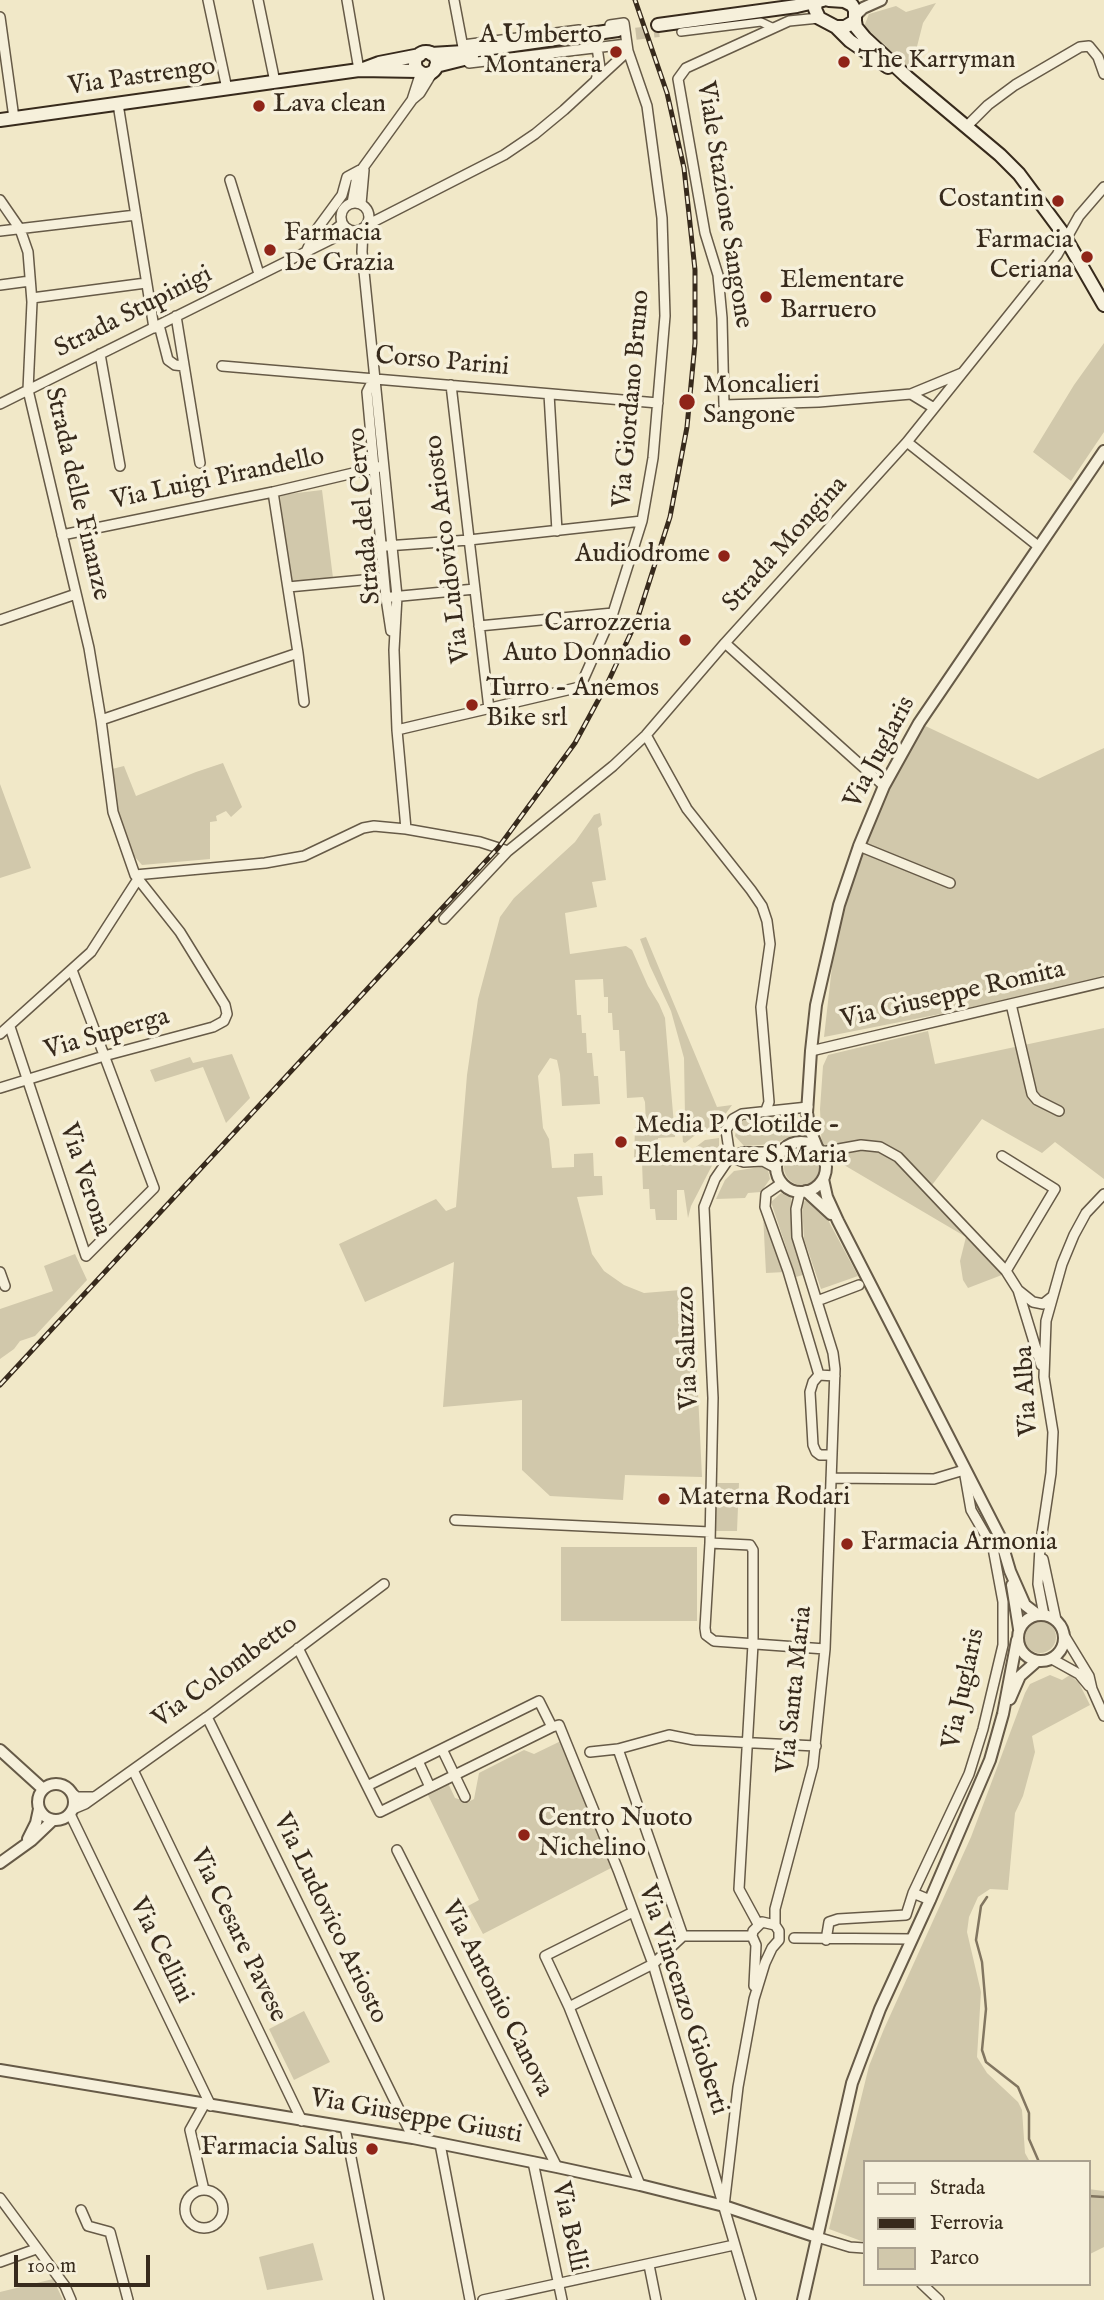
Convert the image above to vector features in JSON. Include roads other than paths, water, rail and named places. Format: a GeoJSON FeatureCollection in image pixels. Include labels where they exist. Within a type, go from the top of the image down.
{"type":"FeatureCollection","features":[{"type":"Feature","properties":{"kind":"main road"},"geometry":{"type":"LineString","coordinates":[[829,0],[845,0],[852,5],[856,27],[865,38],[1019,174],[1047,209],[1104,305]]}},
{"type":"Feature","properties":{"kind":"main road"},"geometry":{"type":"LineString","coordinates":[[659,28],[818,7],[850,41],[876,60],[907,77]]}},
{"type":"Feature","properties":{"kind":"main road"},"geometry":{"type":"LineString","coordinates":[[836,27],[845,27],[855,18]]}},
{"type":"Feature","properties":{"kind":"main road"},"geometry":{"type":"LineString","coordinates":[[427,65],[464,52],[623,37]]}},
{"type":"Feature","properties":{"kind":"main road","name":"Via Pastrengo"},"geometry":{"type":"LineString","coordinates":[[0,120],[359,70],[379,63],[427,65]]}},
{"type":"Feature","properties":{"kind":"street"},"geometry":{"type":"LineString","coordinates":[[208,0],[227,89]]}},
{"type":"Feature","properties":{"kind":"street"},"geometry":{"type":"LineString","coordinates":[[258,0],[275,82]]}},
{"type":"Feature","properties":{"kind":"street"},"geometry":{"type":"LineString","coordinates":[[347,0],[359,70]]}},
{"type":"Feature","properties":{"kind":"street"},"geometry":{"type":"LineString","coordinates":[[454,0],[464,52],[469,63],[597,47],[623,37]]}},
{"type":"Feature","properties":{"kind":"street"},"geometry":{"type":"LineString","coordinates":[[855,18],[863,8],[881,0]]}},
{"type":"Feature","properties":{"kind":"street","name":"Viale Stazione Sangone"},"geometry":{"type":"LineString","coordinates":[[818,7],[686,68],[678,79],[710,251],[718,275],[724,405],[819,402],[911,394]]}},
{"type":"Feature","properties":{"kind":"street"},"geometry":{"type":"LineString","coordinates":[[0,17],[14,118]]}},
{"type":"Feature","properties":{"kind":"street","name":"Viale Stazione Sangone"},"geometry":{"type":"LineString","coordinates":[[681,32],[761,22],[774,28]]}},
{"type":"Feature","properties":{"kind":"street","name":"Strada Stupinigi"},"geometry":{"type":"LineString","coordinates":[[0,404],[504,155],[545,126],[594,84],[623,37]]}},
{"type":"Feature","properties":{"kind":"street","name":"Via Giordano Bruno"},"geometry":{"type":"LineString","coordinates":[[489,709],[580,687],[613,613],[642,522],[653,458],[665,316],[662,218],[648,106],[623,37]]}},
{"type":"Feature","properties":{"kind":"street"},"geometry":{"type":"LineString","coordinates":[[967,126],[988,105],[1015,85],[1080,47],[1089,46],[1098,57],[1104,74]]}},
{"type":"Feature","properties":{"kind":"street"},"geometry":{"type":"LineString","coordinates":[[594,84],[600,68],[597,47]]}},
{"type":"Feature","properties":{"kind":"street"},"geometry":{"type":"LineString","coordinates":[[356,203],[369,215],[356,228],[342,211],[356,203],[364,168],[412,100],[427,65]]}},
{"type":"Feature","properties":{"kind":"street"},"geometry":{"type":"LineString","coordinates":[[118,104],[146,283],[156,326],[168,360],[175,365],[184,366]]}},
{"type":"Feature","properties":{"kind":"street"},"geometry":{"type":"LineString","coordinates":[[306,252],[317,229],[342,195],[347,177],[364,168]]}},
{"type":"Feature","properties":{"kind":"street"},"geometry":{"type":"LineString","coordinates":[[230,180],[259,274]]}},
{"type":"Feature","properties":{"kind":"street","name":"Strada Mongina"},"geometry":{"type":"LineString","coordinates":[[444,919],[508,851],[646,736],[725,643],[907,442],[1067,240],[1079,216],[1104,187]]}},
{"type":"Feature","properties":{"kind":"street","name":"Strada delle Finanze"},"geometry":{"type":"LineString","coordinates":[[0,200],[20,229],[28,252],[32,298],[28,390],[89,648],[102,720],[113,812],[136,877],[180,932],[225,1005],[228,1014],[224,1021]]}},
{"type":"Feature","properties":{"kind":"street"},"geometry":{"type":"LineString","coordinates":[[0,230],[136,215]]}},
{"type":"Feature","properties":{"kind":"street","name":"Strada Stupinigi"},"geometry":{"type":"LineString","coordinates":[[369,215],[386,215]]}},
{"type":"Feature","properties":{"kind":"street","name":"Strada del Cervo"},"geometry":{"type":"LineString","coordinates":[[356,228],[361,244],[374,378],[384,578],[394,650]]}},
{"type":"Feature","properties":{"kind":"street"},"geometry":{"type":"LineString","coordinates":[[0,285],[30,281]]}},
{"type":"Feature","properties":{"kind":"street"},"geometry":{"type":"LineString","coordinates":[[32,298],[146,283]]}},
{"type":"Feature","properties":{"kind":"street"},"geometry":{"type":"LineString","coordinates":[[176,316],[200,463]]}},
{"type":"Feature","properties":{"kind":"street"},"geometry":{"type":"LineString","coordinates":[[100,354],[120,466]]}},
{"type":"Feature","properties":{"kind":"street","name":"Corso Parini"},"geometry":{"type":"LineString","coordinates":[[222,366],[658,403]]}},
{"type":"Feature","properties":{"kind":"street"},"geometry":{"type":"LineString","coordinates":[[911,394],[962,373]]}},
{"type":"Feature","properties":{"kind":"street","name":"Via Ludovico Ariosto"},"geometry":{"type":"LineString","coordinates":[[451,385],[489,709]]}},
{"type":"Feature","properties":{"kind":"street"},"geometry":{"type":"LineString","coordinates":[[549,394],[557,531]]}},
{"type":"Feature","properties":{"kind":"street"},"geometry":{"type":"LineString","coordinates":[[911,394],[934,408]]}},
{"type":"Feature","properties":{"kind":"street"},"geometry":{"type":"LineString","coordinates":[[907,442],[1038,546]]}},
{"type":"Feature","properties":{"kind":"street","name":"Via Juglaris"},"geometry":{"type":"LineString","coordinates":[[819,1150],[810,1130],[807,1110],[816,1005],[836,918],[859,846],[884,786],[919,723],[1103,454]]}},
{"type":"Feature","properties":{"kind":"street","name":"Strada del Cervo"},"geometry":{"type":"LineString","coordinates":[[378,467],[392,546],[397,596],[394,650],[397,730],[406,829]]}},
{"type":"Feature","properties":{"kind":"street","name":"Via Luigi Pirandello"},"geometry":{"type":"LineString","coordinates":[[62,535],[273,492],[378,467]]}},
{"type":"Feature","properties":{"kind":"street"},"geometry":{"type":"LineString","coordinates":[[273,492],[304,702]]}},
{"type":"Feature","properties":{"kind":"street"},"geometry":{"type":"LineString","coordinates":[[382,547],[642,522]]}},
{"type":"Feature","properties":{"kind":"street"},"geometry":{"type":"LineString","coordinates":[[288,587],[384,578]]}},
{"type":"Feature","properties":{"kind":"street"},"geometry":{"type":"LineString","coordinates":[[386,598],[475,589]]}},
{"type":"Feature","properties":{"kind":"street"},"geometry":{"type":"LineString","coordinates":[[0,620],[76,594]]}},
{"type":"Feature","properties":{"kind":"street"},"geometry":{"type":"LineString","coordinates":[[479,626],[613,613]]}},
{"type":"Feature","properties":{"kind":"street"},"geometry":{"type":"LineString","coordinates":[[725,643],[884,786]]}},
{"type":"Feature","properties":{"kind":"street"},"geometry":{"type":"LineString","coordinates":[[102,720],[298,653]]}},
{"type":"Feature","properties":{"kind":"street"},"geometry":{"type":"LineString","coordinates":[[397,730],[489,709]]}},
{"type":"Feature","properties":{"kind":"street"},"geometry":{"type":"LineString","coordinates":[[646,736],[687,810],[751,890],[762,906],[767,921],[770,944],[761,1007],[769,1102],[766,1110]]}},
{"type":"Feature","properties":{"kind":"street"},"geometry":{"type":"LineString","coordinates":[[0,1034],[91,952],[136,877],[265,863],[304,856],[363,828],[374,826],[480,842],[508,851]]}},
{"type":"Feature","properties":{"kind":"street"},"geometry":{"type":"LineString","coordinates":[[859,846],[950,883]]}},
{"type":"Feature","properties":{"kind":"street"},"geometry":{"type":"LineString","coordinates":[[72,970],[104,1056]]}},
{"type":"Feature","properties":{"kind":"street","name":"Via Giuseppe Romita"},"geometry":{"type":"LineString","coordinates":[[811,1051],[1104,982]]}},
{"type":"Feature","properties":{"kind":"street"},"geometry":{"type":"LineString","coordinates":[[1011,1004],[1032,1094],[1037,1100],[1059,1111]]}},
{"type":"Feature","properties":{"kind":"street","name":"Via Superga"},"geometry":{"type":"LineString","coordinates":[[0,1088],[104,1056],[213,1027],[224,1021]]}},
{"type":"Feature","properties":{"kind":"street","name":"Via Verona"},"geometry":{"type":"LineString","coordinates":[[10,1027],[86,1256],[154,1188],[104,1056]]}},
{"type":"Feature","properties":{"kind":"street"},"geometry":{"type":"LineString","coordinates":[[730,1157],[726,1130],[733,1119],[741,1114],[766,1110],[807,1110]]}},
{"type":"Feature","properties":{"kind":"street","name":"Via Juglaris"},"geometry":{"type":"LineString","coordinates":[[795,1142],[807,1110]]}},
{"type":"Feature","properties":{"kind":"street"},"geometry":{"type":"LineString","coordinates":[[730,1157],[743,1152],[773,1152],[795,1142],[810,1143],[819,1150],[826,1164],[824,1179],[814,1189],[803,1192],[793,1191],[782,1183],[776,1168],[777,1160],[784,1149]]}},
{"type":"Feature","properties":{"kind":"street"},"geometry":{"type":"LineString","coordinates":[[819,1150],[861,1145],[880,1147],[898,1157],[1006,1271],[1018,1290],[1044,1377]]}},
{"type":"Feature","properties":{"kind":"street"},"geometry":{"type":"LineString","coordinates":[[1002,1156],[1055,1188],[1006,1271]]}},
{"type":"Feature","properties":{"kind":"street"},"geometry":{"type":"LineString","coordinates":[[730,1157],[744,1162],[763,1161],[776,1168]]}},
{"type":"Feature","properties":{"kind":"street","name":"Via Saluzzo"},"geometry":{"type":"LineString","coordinates":[[730,1157],[715,1179],[705,1207],[713,1398],[706,1635],[714,1641],[825,1649]]}},
{"type":"Feature","properties":{"kind":"street","name":"Via Juglaris"},"geometry":{"type":"LineString","coordinates":[[824,1179],[827,1197],[838,1221],[1000,1537],[1010,1572],[1025,1605],[1041,1615]]}},
{"type":"Feature","properties":{"kind":"street"},"geometry":{"type":"LineString","coordinates":[[782,1183],[766,1194],[764,1202],[818,1375]]}},
{"type":"Feature","properties":{"kind":"street","name":"Via Juglaris"},"geometry":{"type":"LineString","coordinates":[[803,1192],[838,1221]]}},
{"type":"Feature","properties":{"kind":"street","name":"Via Santa Maria"},"geometry":{"type":"LineString","coordinates":[[724,2206],[738,2087],[754,1999],[765,1963],[779,1940],[775,1909],[814,1766],[825,1649],[835,1376],[833,1353],[797,1237],[796,1209],[803,1192]]}},
{"type":"Feature","properties":{"kind":"street","name":"Via Alba"},"geometry":{"type":"LineString","coordinates":[[1041,1615],[1038,1584],[1040,1547],[1051,1473],[1053,1433],[1044,1377],[1046,1321],[1062,1264],[1074,1235],[1101,1197]]}},
{"type":"Feature","properties":{"kind":"street"},"geometry":{"type":"LineString","coordinates":[[0,1272],[5,1286]]}},
{"type":"Feature","properties":{"kind":"street"},"geometry":{"type":"LineString","coordinates":[[797,1302],[816,1299],[859,1285]]}},
{"type":"Feature","properties":{"kind":"street"},"geometry":{"type":"LineString","coordinates":[[1018,1290],[1033,1302],[1043,1304],[1053,1296]]}},
{"type":"Feature","properties":{"kind":"street"},"geometry":{"type":"LineString","coordinates":[[1027,1318],[1031,1324],[1038,1325],[1046,1321]]}},
{"type":"Feature","properties":{"kind":"street"},"geometry":{"type":"LineString","coordinates":[[818,1375],[835,1376]]}},
{"type":"Feature","properties":{"kind":"street"},"geometry":{"type":"LineString","coordinates":[[818,1375],[810,1392],[813,1445],[820,1455],[832,1455]]}},
{"type":"Feature","properties":{"kind":"street"},"geometry":{"type":"LineString","coordinates":[[831,1478],[934,1479],[964,1471]]}},
{"type":"Feature","properties":{"kind":"street","name":"Via Juglaris"},"geometry":{"type":"LineString","coordinates":[[826,1940],[829,1922],[838,1919],[906,1915],[913,1894],[969,1774],[983,1729],[1003,1645],[1003,1602],[993,1548],[971,1510],[964,1471]]}},
{"type":"Feature","properties":{"kind":"street"},"geometry":{"type":"LineString","coordinates":[[455,1520],[710,1532]]}},
{"type":"Feature","properties":{"kind":"street"},"geometry":{"type":"LineString","coordinates":[[710,1543],[750,1545],[753,1550],[753,1644],[739,1889],[758,1924],[767,1922],[794,1938]]}},
{"type":"Feature","properties":{"kind":"street","name":"Via Alba"},"geometry":{"type":"LineString","coordinates":[[1040,1547],[1056,1620]]}},
{"type":"Feature","properties":{"kind":"street","name":"Via Juglaris"},"geometry":{"type":"LineString","coordinates":[[803,2300],[852,2083],[880,2009],[990,1760],[1003,1714],[1018,1634],[1010,1572]]}},
{"type":"Feature","properties":{"kind":"street","name":"Via Colombetto"},"geometry":{"type":"LineString","coordinates":[[0,1863],[53,1820],[62,1819],[133,1770],[384,1584]]}},
{"type":"Feature","properties":{"kind":"street"},"geometry":{"type":"LineString","coordinates":[[1091,1689],[1079,1674],[1052,1659],[1037,1661],[1024,1654],[1018,1634],[1027,1619],[1041,1615],[1056,1620],[1088,1676],[1104,1716]]}},
{"type":"Feature","properties":{"kind":"street"},"geometry":{"type":"LineString","coordinates":[[1052,1659],[1062,1649],[1064,1635]]}},
{"type":"Feature","properties":{"kind":"street"},"geometry":{"type":"LineString","coordinates":[[298,1648],[367,1786],[380,1812],[552,1727],[540,1701],[367,1786]]}},
{"type":"Feature","properties":{"kind":"street","name":"Via Juglaris"},"geometry":{"type":"LineString","coordinates":[[1003,1714],[1020,1676],[1037,1661]]}},
{"type":"Feature","properties":{"kind":"street","name":"Via Ludovico Ariosto"},"geometry":{"type":"LineString","coordinates":[[206,1717],[413,2138]]}},
{"type":"Feature","properties":{"kind":"street","name":"Via Vincenzo Gioberti"},"geometry":{"type":"LineString","coordinates":[[552,1727],[559,1725],[653,1964],[751,2300]]}},
{"type":"Feature","properties":{"kind":"street"},"geometry":{"type":"LineString","coordinates":[[590,1752],[618,1749],[669,1735],[694,1740],[816,1746]]}},
{"type":"Feature","properties":{"kind":"street"},"geometry":{"type":"LineString","coordinates":[[442,1749],[465,1797]]}},
{"type":"Feature","properties":{"kind":"street"},"geometry":{"type":"LineString","coordinates":[[618,1749],[683,1936]]}},
{"type":"Feature","properties":{"kind":"street"},"geometry":{"type":"LineString","coordinates":[[0,1750],[43,1789],[51,1785],[61,1785],[77,1797],[95,1797]]}},
{"type":"Feature","properties":{"kind":"street"},"geometry":{"type":"LineString","coordinates":[[418,1761],[430,1787]]}},
{"type":"Feature","properties":{"kind":"street","name":"Via Cesare Pavese"},"geometry":{"type":"LineString","coordinates":[[133,1770],[302,2120]]}},
{"type":"Feature","properties":{"kind":"street","name":"Via Colombetto"},"geometry":{"type":"LineString","coordinates":[[19,1849],[34,1826],[39,1809],[39,1796],[43,1789]]}},
{"type":"Feature","properties":{"kind":"street"},"geometry":{"type":"LineString","coordinates":[[71,1811],[74,1804],[72,1793]]}},
{"type":"Feature","properties":{"kind":"street"},"geometry":{"type":"LineString","coordinates":[[39,1809],[43,1815],[53,1820]]}},
{"type":"Feature","properties":{"kind":"street","name":"Via Cellini"},"geometry":{"type":"LineString","coordinates":[[71,1811],[208,2105]]}},
{"type":"Feature","properties":{"kind":"street","name":"Via Antonio Canova"},"geometry":{"type":"LineString","coordinates":[[397,1850],[557,2166]]}},
{"type":"Feature","properties":{"kind":"street"},"geometry":{"type":"LineString","coordinates":[[913,1894],[930,1900]]}},
{"type":"Feature","properties":{"kind":"street"},"geometry":{"type":"LineString","coordinates":[[633,1912],[545,1956],[569,2007],[640,2185]]}},
{"type":"Feature","properties":{"kind":"street","name":"Via Santa Maria"},"geometry":{"type":"LineString","coordinates":[[754,1999],[754,1941],[758,1924]]}},
{"type":"Feature","properties":{"kind":"street"},"geometry":{"type":"LineString","coordinates":[[569,2007],[653,1964],[683,1936],[754,1941],[763,1949],[794,1938],[912,1939]]}},
{"type":"Feature","properties":{"kind":"street","name":"Via Giuseppe Giusti"},"geometry":{"type":"LineString","coordinates":[[0,2070],[413,2138],[557,2166],[724,2206],[817,2237]]}},
{"type":"Feature","properties":{"kind":"street"},"geometry":{"type":"LineString","coordinates":[[204,2190],[190,2130],[208,2105]]}},
{"type":"Feature","properties":{"kind":"street"},"geometry":{"type":"LineString","coordinates":[[345,2127],[379,2300]]}},
{"type":"Feature","properties":{"kind":"street"},"geometry":{"type":"LineString","coordinates":[[440,2144],[470,2300]]}},
{"type":"Feature","properties":{"kind":"street","name":"Via Belli"},"geometry":{"type":"LineString","coordinates":[[533,2162],[562,2300]]}},
{"type":"Feature","properties":{"kind":"street"},"geometry":{"type":"LineString","coordinates":[[204,2190],[216,2194],[223,2210],[217,2223],[205,2228],[190,2223],[184,2209],[190,2196],[204,2190]]}},
{"type":"Feature","properties":{"kind":"street"},"geometry":{"type":"LineString","coordinates":[[0,2197],[65,2286],[71,2300]]}},
{"type":"Feature","properties":{"kind":"street"},"geometry":{"type":"LineString","coordinates":[[81,2210],[88,2226],[110,2232],[128,2300]]}},
{"type":"Feature","properties":{"kind":"street"},"geometry":{"type":"LineString","coordinates":[[817,2237],[862,2248]]}},
{"type":"Feature","properties":{"kind":"street"},"geometry":{"type":"LineString","coordinates":[[484,2300],[734,2245]]}},
{"type":"Feature","properties":{"kind":"street"},"geometry":{"type":"LineString","coordinates":[[0,2262],[36,2249]]}},
{"type":"Feature","properties":{"kind":"street"},"geometry":{"type":"LineString","coordinates":[[649,2265],[656,2300]]}},
{"type":"Feature","properties":{"kind":"street"},"geometry":{"type":"LineString","coordinates":[[924,2286],[939,2300]]}},
{"type":"Feature","properties":{"kind":"waterway"},"geometry":{"type":"LineString","coordinates":[[987,1897],[981,1906],[976,1940],[982,1962],[986,2009],[982,2050],[986,2062],[1018,2087],[1029,2113],[1029,2139],[1038,2160]]}},
{"type":"Feature","properties":{"kind":"waterway"},"geometry":{"type":"LineString","coordinates":[[1090,2196],[1104,2197]]}},
{"type":"Feature","properties":{"kind":"tunnel"},"geometry":{"type":"LineString","coordinates":[[618,36],[659,31]]}},
{"type":"Feature","properties":{"kind":"railway"},"geometry":{"type":"LineString","coordinates":[[0,1385],[498,848],[575,743],[637,620],[670,517],[687,427],[695,343],[695,270],[684,168],[667,93],[635,0]]}},
{"type":"Feature","properties":{"kind":"place","name":"A Umberto Montanera"},"geometry":{"type":"Point","coordinates":[616,52]}},
{"type":"Feature","properties":{"kind":"place","name":"The Karryman"},"geometry":{"type":"Point","coordinates":[844,62]}},
{"type":"Feature","properties":{"kind":"place","name":"Lava clean"},"geometry":{"type":"Point","coordinates":[259,106]}},
{"type":"Feature","properties":{"kind":"place","name":"Costantin"},"geometry":{"type":"Point","coordinates":[1058,201]}},
{"type":"Feature","properties":{"kind":"place","name":"Farmacia De Grazia"},"geometry":{"type":"Point","coordinates":[270,250]}},
{"type":"Feature","properties":{"kind":"place","name":"Farmacia Ceriana"},"geometry":{"type":"Point","coordinates":[1087,257]}},
{"type":"Feature","properties":{"kind":"place","name":"Elementare Barruero"},"geometry":{"type":"Point","coordinates":[766,297]}},
{"type":"Feature","properties":{"kind":"place","name":"Moncalieri Sangone"},"geometry":{"type":"Point","coordinates":[687,402]}},
{"type":"Feature","properties":{"kind":"place","name":"Audiodrome"},"geometry":{"type":"Point","coordinates":[724,556]}},
{"type":"Feature","properties":{"kind":"place","name":"Carrozzeria Auto Donnadio"},"geometry":{"type":"Point","coordinates":[685,640]}},
{"type":"Feature","properties":{"kind":"place","name":"Turro - Anemos Bike srl"},"geometry":{"type":"Point","coordinates":[472,705]}},
{"type":"Feature","properties":{"kind":"place","name":"Media P. Clotilde - Elementare S.Maria"},"geometry":{"type":"Point","coordinates":[621,1142]}},
{"type":"Feature","properties":{"kind":"place","name":"Materna Rodari"},"geometry":{"type":"Point","coordinates":[664,1499]}},
{"type":"Feature","properties":{"kind":"place","name":"Farmacia Armonia"},"geometry":{"type":"Point","coordinates":[847,1544]}},
{"type":"Feature","properties":{"kind":"place","name":"Centro Nuoto Nichelino"},"geometry":{"type":"Point","coordinates":[524,1835]}},
{"type":"Feature","properties":{"kind":"place","name":"Farmacia Salus"},"geometry":{"type":"Point","coordinates":[372,2149]}}]}
